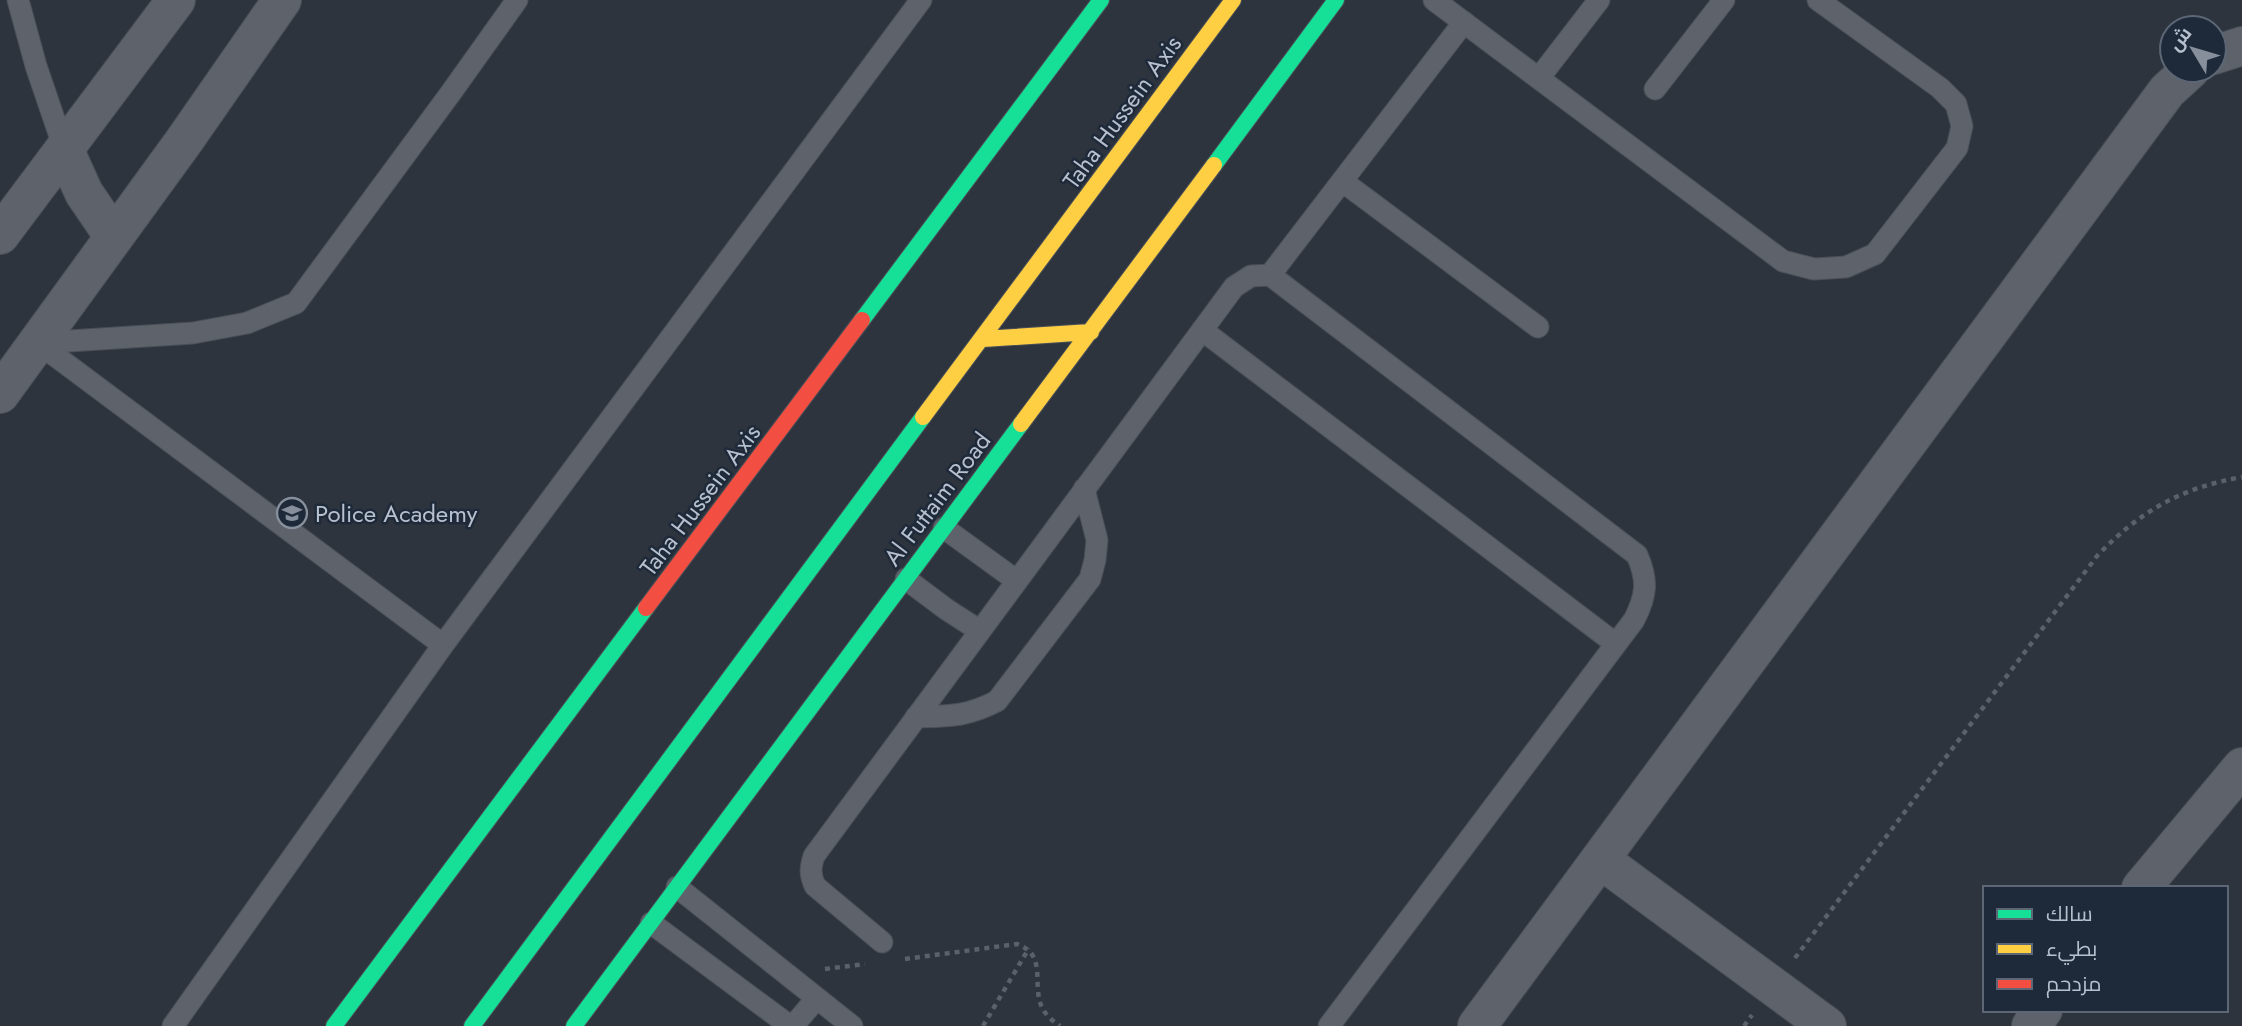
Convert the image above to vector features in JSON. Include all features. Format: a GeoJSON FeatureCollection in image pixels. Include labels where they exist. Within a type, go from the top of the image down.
{"type":"FeatureCollection","features":[{"type":"Feature","properties":{"kind":"main road","name":"Taha Hussein Axis"},"geometry":{"type":"LineString","coordinates":[[334,1026],[1101,0]]}},
{"type":"Feature","properties":{"kind":"main road","name":"Taha Hussein Axis"},"geometry":{"type":"LineString","coordinates":[[472,1026],[1233,0]]}},
{"type":"Feature","properties":{"kind":"main road","name":"Al Futtaim Road"},"geometry":{"type":"LineString","coordinates":[[574,1026],[1336,0]]}},
{"type":"Feature","properties":{"kind":"main road"},"geometry":{"type":"LineString","coordinates":[[983,339],[1091,332]]}},
{"type":"Feature","properties":{"kind":"street"},"geometry":{"type":"LineString","coordinates":[[0,235],[176,0]]}},
{"type":"Feature","properties":{"kind":"street"},"geometry":{"type":"LineString","coordinates":[[0,394],[282,0]]}},
{"type":"Feature","properties":{"kind":"street"},"geometry":{"type":"LineString","coordinates":[[1477,1026],[2175,84]]}},
{"type":"Feature","properties":{"kind":"street"},"geometry":{"type":"LineString","coordinates":[[65,151],[84,193],[114,237]]}},
{"type":"Feature","properties":{"kind":"street"},"geometry":{"type":"LineString","coordinates":[[2143,886],[2242,767]]}},
{"type":"Feature","properties":{"kind":"street"},"geometry":{"type":"LineString","coordinates":[[1601,860],[1827,1026]]}},
{"type":"Feature","properties":{"kind":"lane"},"geometry":{"type":"LineString","coordinates":[[18,0],[36,66],[65,151]]}},
{"type":"Feature","properties":{"kind":"lane"},"geometry":{"type":"LineString","coordinates":[[38,343],[193,333],[247,323],[296,303],[517,0]]}},
{"type":"Feature","properties":{"kind":"lane"},"geometry":{"type":"LineString","coordinates":[[173,1026],[443,645],[920,0]]}},
{"type":"Feature","properties":{"kind":"lane"},"geometry":{"type":"LineString","coordinates":[[1434,0],[1783,261],[1814,269],[1846,267],[1875,254],[1957,148],[1962,126],[1956,104],[1940,88],[1818,0]]}},
{"type":"Feature","properties":{"kind":"lane"},"geometry":{"type":"LineString","coordinates":[[1539,78],[1599,0]]}},
{"type":"Feature","properties":{"kind":"lane"},"geometry":{"type":"LineString","coordinates":[[1655,89],[1724,0]]}},
{"type":"Feature","properties":{"kind":"lane"},"geometry":{"type":"LineString","coordinates":[[1270,275],[1464,22]]}},
{"type":"Feature","properties":{"kind":"lane"},"geometry":{"type":"LineString","coordinates":[[1342,181],[1538,327]]}},
{"type":"Feature","properties":{"kind":"lane"},"geometry":{"type":"LineString","coordinates":[[882,942],[815,886],[810,866],[814,856],[1234,287],[1251,276],[1270,275],[1637,555],[1644,570],[1646,587],[1642,605],[1616,644],[1329,1026]]}},
{"type":"Feature","properties":{"kind":"lane"},"geometry":{"type":"LineString","coordinates":[[1202,330],[1616,644]]}},
{"type":"Feature","properties":{"kind":"lane"},"geometry":{"type":"LineString","coordinates":[[38,343],[443,645]]}},
{"type":"Feature","properties":{"kind":"lane"},"geometry":{"type":"LineString","coordinates":[[916,717],[962,716],[997,701],[1090,579],[1097,540],[1084,489]]}},
{"type":"Feature","properties":{"kind":"lane"},"geometry":{"type":"LineString","coordinates":[[944,528],[1017,581]]}},
{"type":"Feature","properties":{"kind":"lane"},"geometry":{"type":"LineString","coordinates":[[906,579],[980,631]]}},
{"type":"Feature","properties":{"kind":"lane"},"geometry":{"type":"LineString","coordinates":[[677,887],[852,1026]]}},
{"type":"Feature","properties":{"kind":"lane"},"geometry":{"type":"LineString","coordinates":[[651,923],[791,1026],[817,998]]}},
{"type":"Feature","properties":{"kind":"path"},"geometry":{"type":"LineString","coordinates":[[1744,1026],[2097,556],[2118,534],[2165,501],[2200,487],[2242,477]]}},
{"type":"Feature","properties":{"kind":"path"},"geometry":{"type":"LineString","coordinates":[[895,960],[1017,944],[1029,948],[1035,958],[1043,1010],[1060,1026]]}},
{"type":"Feature","properties":{"kind":"path"},"geometry":{"type":"LineString","coordinates":[[983,1026],[1029,948]]}},
{"type":"Feature","properties":{"kind":"path"},"geometry":{"type":"LineString","coordinates":[[786,974],[868,964]]}},
{"type":"Feature","properties":{"kind":"traffic: fast"},"geometry":{"type":"LineString","coordinates":[[862,320],[1101,0]]}},
{"type":"Feature","properties":{"kind":"traffic: fast"},"geometry":{"type":"LineString","coordinates":[[1214,165],[1336,0]]}},
{"type":"Feature","properties":{"kind":"traffic: fast"},"geometry":{"type":"LineString","coordinates":[[472,1026],[923,417]]}},
{"type":"Feature","properties":{"kind":"traffic: fast"},"geometry":{"type":"LineString","coordinates":[[574,1026],[1021,424]]}},
{"type":"Feature","properties":{"kind":"traffic: fast"},"geometry":{"type":"LineString","coordinates":[[334,1026],[646,608]]}},
{"type":"Feature","properties":{"kind":"traffic: slow"},"geometry":{"type":"LineString","coordinates":[[923,417],[1233,0]]}},
{"type":"Feature","properties":{"kind":"traffic: slow"},"geometry":{"type":"LineString","coordinates":[[1021,424],[1214,165]]}},
{"type":"Feature","properties":{"kind":"traffic: slow"},"geometry":{"type":"LineString","coordinates":[[983,339],[1091,332]]}},
{"type":"Feature","properties":{"kind":"traffic: jam"},"geometry":{"type":"LineString","coordinates":[[646,608],[862,320]]}},
{"type":"Feature","properties":{"kind":"place","name":"Police Academy"},"geometry":{"type":"Point","coordinates":[292,513]}}]}
